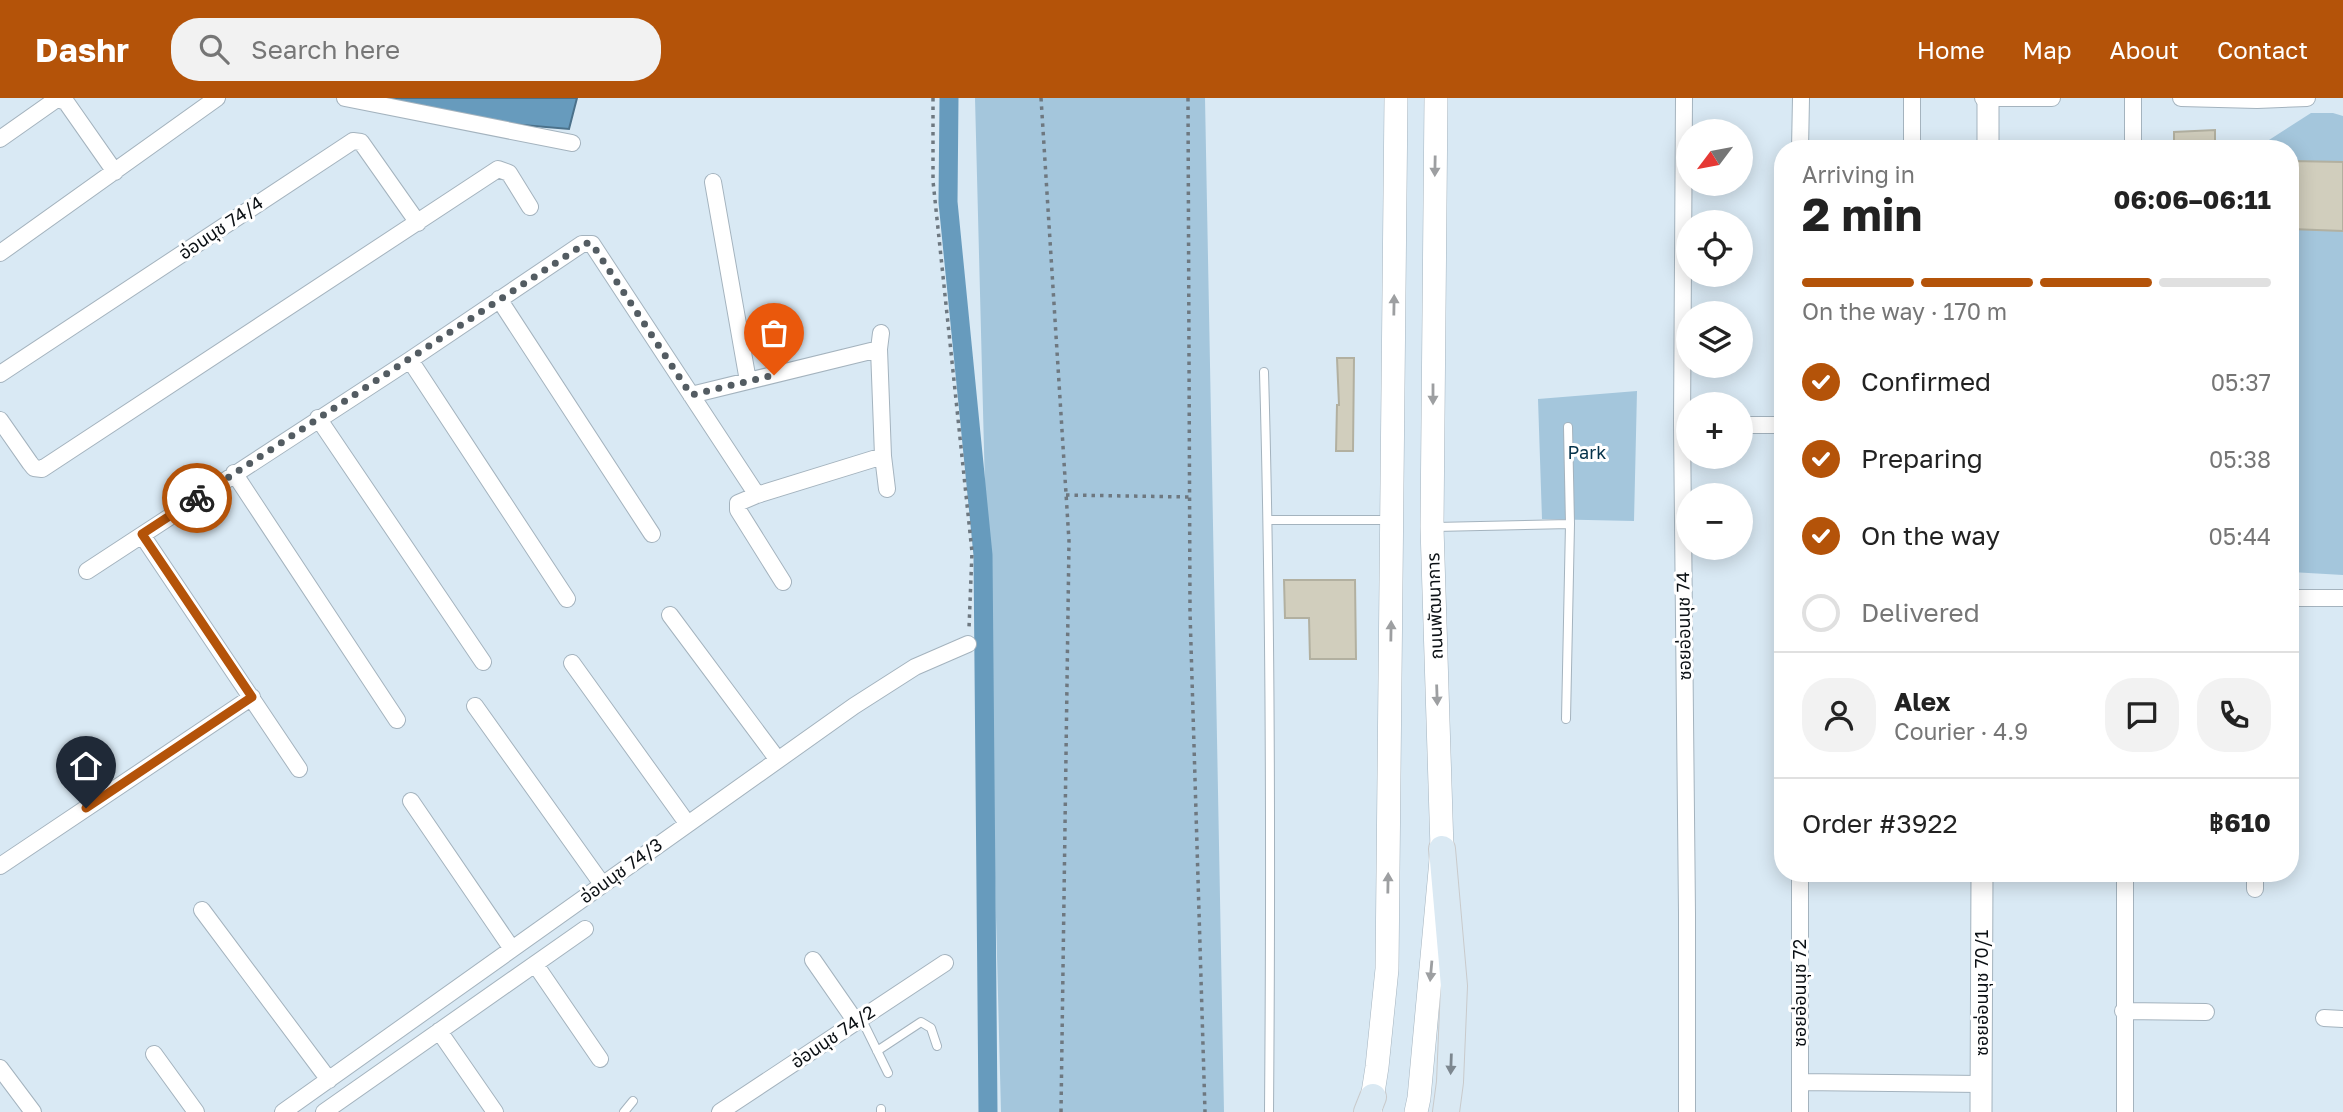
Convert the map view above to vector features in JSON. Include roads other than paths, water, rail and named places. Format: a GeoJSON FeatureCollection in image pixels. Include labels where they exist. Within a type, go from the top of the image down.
{"type":"FeatureCollection","features":[{"type":"Feature","properties":{"kind":"main road"},"geometry":{"type":"LineString","coordinates":[[1370,1107],[1387,969],[1396,98]]}},
{"type":"Feature","properties":{"kind":"main road","name":"ถนนพัฒนาการ"},"geometry":{"type":"LineString","coordinates":[[1416,1112],[1442,849],[1432,527],[1436,98]]}},
{"type":"Feature","properties":{"kind":"main road"},"geometry":{"type":"LineString","coordinates":[[1442,849],[1454,986],[1446,1112]]}},
{"type":"Feature","properties":{"kind":"street"},"geometry":{"type":"LineString","coordinates":[[0,253],[217,98]]}},
{"type":"Feature","properties":{"kind":"street"},"geometry":{"type":"LineString","coordinates":[[345,98],[572,143]]}},
{"type":"Feature","properties":{"kind":"street","name":"ซอยอ่อนนุช 74"},"geometry":{"type":"LineString","coordinates":[[1684,98],[1685,392]]}},
{"type":"Feature","properties":{"kind":"street"},"geometry":{"type":"LineString","coordinates":[[1800,140],[1801,98]]}},
{"type":"Feature","properties":{"kind":"street"},"geometry":{"type":"LineString","coordinates":[[1912,98],[1912,140]]}},
{"type":"Feature","properties":{"kind":"street"},"geometry":{"type":"LineString","coordinates":[[1988,140],[1986,98],[2052,98]]}},
{"type":"Feature","properties":{"kind":"street"},"geometry":{"type":"LineString","coordinates":[[2133,98],[2133,140]]}},
{"type":"Feature","properties":{"kind":"street"},"geometry":{"type":"LineString","coordinates":[[2181,98],[2307,98]]}},
{"type":"Feature","properties":{"kind":"street"},"geometry":{"type":"LineString","coordinates":[[0,139],[58,99],[66,102],[115,172]]}},
{"type":"Feature","properties":{"kind":"street","name":"อ่อนนุช 74/4"},"geometry":{"type":"LineString","coordinates":[[0,374],[353,141],[361,142],[373,157],[418,223]]}},
{"type":"Feature","properties":{"kind":"street"},"geometry":{"type":"LineString","coordinates":[[0,420],[34,468],[42,469],[499,169],[509,173],[530,207]]}},
{"type":"Feature","properties":{"kind":"street"},"geometry":{"type":"LineString","coordinates":[[713,183],[748,381]]}},
{"type":"Feature","properties":{"kind":"street"},"geometry":{"type":"LineString","coordinates":[[87,571],[582,244],[592,244],[757,495]]}},
{"type":"Feature","properties":{"kind":"street"},"geometry":{"type":"LineString","coordinates":[[499,299],[652,534]]}},
{"type":"Feature","properties":{"kind":"street"},"geometry":{"type":"LineString","coordinates":[[691,395],[748,381],[880,341],[883,456],[887,489]]}},
{"type":"Feature","properties":{"kind":"street"},"geometry":{"type":"LineString","coordinates":[[410,360],[566,599]]}},
{"type":"Feature","properties":{"kind":"street"},"geometry":{"type":"LineString","coordinates":[[318,418],[483,662]]}},
{"type":"Feature","properties":{"kind":"street"},"geometry":{"type":"LineString","coordinates":[[1753,425],[1774,425]]}},
{"type":"Feature","properties":{"kind":"street"},"geometry":{"type":"LineString","coordinates":[[783,582],[738,510],[738,503],[883,456]]}},
{"type":"Feature","properties":{"kind":"street","name":"ซอยอ่อนนุช 74"},"geometry":{"type":"LineString","coordinates":[[1685,469],[1687,1112]]}},
{"type":"Feature","properties":{"kind":"street"},"geometry":{"type":"LineString","coordinates":[[234,473],[397,720]]}},
{"type":"Feature","properties":{"kind":"street"},"geometry":{"type":"LineString","coordinates":[[142,534],[299,769]]}},
{"type":"Feature","properties":{"kind":"street"},"geometry":{"type":"LineString","coordinates":[[2299,598],[2343,598]]}},
{"type":"Feature","properties":{"kind":"street"},"geometry":{"type":"LineString","coordinates":[[670,615],[778,760]]}},
{"type":"Feature","properties":{"kind":"street","name":"อ่อนนุช 74/3"},"geometry":{"type":"LineString","coordinates":[[284,1112],[778,760],[915,667],[968,645]]}},
{"type":"Feature","properties":{"kind":"street"},"geometry":{"type":"LineString","coordinates":[[572,663],[687,823]]}},
{"type":"Feature","properties":{"kind":"street"},"geometry":{"type":"LineString","coordinates":[[0,866],[252,697]]}},
{"type":"Feature","properties":{"kind":"street"},"geometry":{"type":"LineString","coordinates":[[475,706],[603,884]]}},
{"type":"Feature","properties":{"kind":"street"},"geometry":{"type":"LineString","coordinates":[[411,801],[512,949]]}},
{"type":"Feature","properties":{"kind":"street","name":"ซอยอ่อนนุช 72"},"geometry":{"type":"LineString","coordinates":[[1800,882],[1800,1112]]}},
{"type":"Feature","properties":{"kind":"street","name":"ซอยอ่อนนุช 70/1"},"geometry":{"type":"LineString","coordinates":[[1981,1112],[1982,882]]}},
{"type":"Feature","properties":{"kind":"street"},"geometry":{"type":"LineString","coordinates":[[2124,882],[2125,1112]]}},
{"type":"Feature","properties":{"kind":"street"},"geometry":{"type":"LineString","coordinates":[[202,910],[329,1080]]}},
{"type":"Feature","properties":{"kind":"street"},"geometry":{"type":"LineString","coordinates":[[324,1112],[347,1105],[439,1031],[585,929]]}},
{"type":"Feature","properties":{"kind":"street"},"geometry":{"type":"LineString","coordinates":[[813,960],[858,1020]]}},
{"type":"Feature","properties":{"kind":"street","name":"อ่อนนุช 74/2"},"geometry":{"type":"LineString","coordinates":[[720,1112],[945,963]]}},
{"type":"Feature","properties":{"kind":"street"},"geometry":{"type":"LineString","coordinates":[[535,964],[600,1059]]}},
{"type":"Feature","properties":{"kind":"street"},"geometry":{"type":"LineString","coordinates":[[2123,1011],[2206,1012]]}},
{"type":"Feature","properties":{"kind":"street"},"geometry":{"type":"LineString","coordinates":[[2324,1018],[2343,1019]]}},
{"type":"Feature","properties":{"kind":"street"},"geometry":{"type":"LineString","coordinates":[[439,1031],[495,1112]]}},
{"type":"Feature","properties":{"kind":"street"},"geometry":{"type":"LineString","coordinates":[[154,1054],[196,1112]]}},
{"type":"Feature","properties":{"kind":"street"},"geometry":{"type":"LineString","coordinates":[[0,1068],[33,1112]]}},
{"type":"Feature","properties":{"kind":"street"},"geometry":{"type":"LineString","coordinates":[[1800,1082],[1981,1084]]}},
{"type":"Feature","properties":{"kind":"lane"},"geometry":{"type":"LineString","coordinates":[[1264,372],[1271,909],[1269,1112]]}},
{"type":"Feature","properties":{"kind":"lane"},"geometry":{"type":"LineString","coordinates":[[1566,719],[1570,524],[1568,428]]}},
{"type":"Feature","properties":{"kind":"lane"},"geometry":{"type":"LineString","coordinates":[[1268,520],[1392,520]]}},
{"type":"Feature","properties":{"kind":"lane"},"geometry":{"type":"LineString","coordinates":[[1432,527],[1570,524]]}},
{"type":"Feature","properties":{"kind":"lane"},"geometry":{"type":"LineString","coordinates":[[858,1020],[887,1073]]}},
{"type":"Feature","properties":{"kind":"lane"},"geometry":{"type":"LineString","coordinates":[[877,1051],[921,1022],[931,1028],[937,1046]]}},
{"type":"Feature","properties":{"kind":"lane"},"geometry":{"type":"LineString","coordinates":[[624,1112],[633,1101]]}},
{"type":"Feature","properties":{"kind":"waterway"},"geometry":{"type":"LineString","coordinates":[[949,98],[948,202],[983,555],[988,1112]]}},
{"type":"Feature","properties":{"kind":"park label","name":"Park"},"geometry":{"type":"Point","coordinates":[1587,453]}}]}
